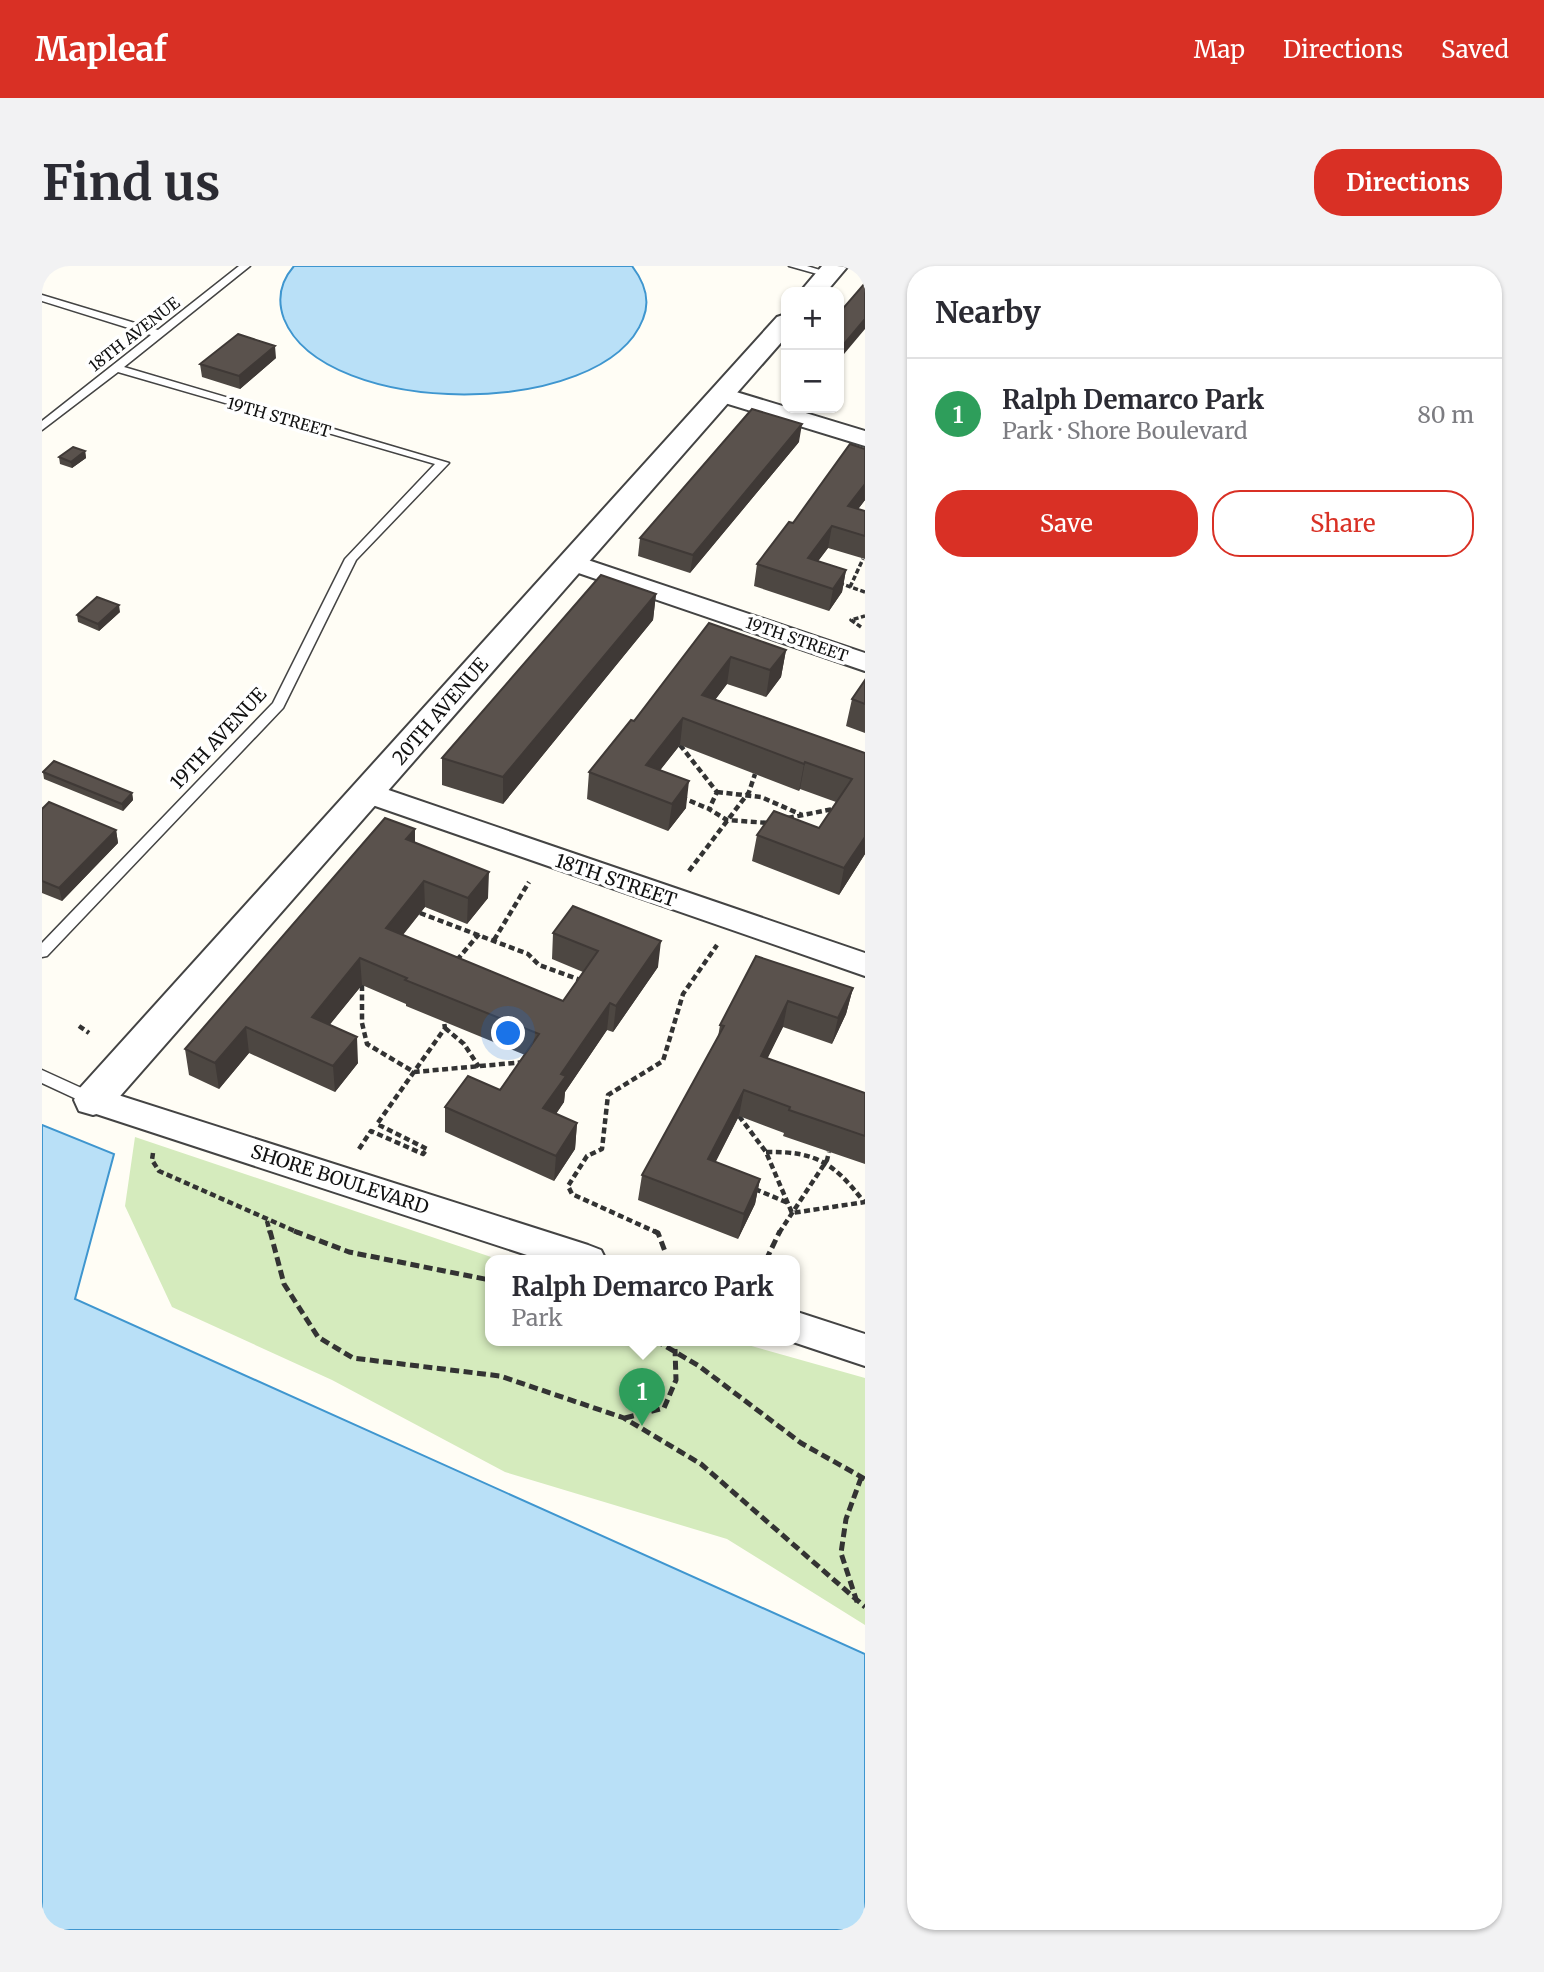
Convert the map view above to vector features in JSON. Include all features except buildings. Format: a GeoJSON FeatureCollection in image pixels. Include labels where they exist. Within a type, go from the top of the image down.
{"type":"FeatureCollection","features":[{"type":"Feature","properties":{"kind":"street","name":"20TH AVENUE"},"geometry":{"type":"LineString","coordinates":[[93,1100],[781,328]]}},
{"type":"Feature","properties":{"kind":"street"},"geometry":{"type":"LineString","coordinates":[[723,395],[865,439]]}},
{"type":"Feature","properties":{"kind":"street","name":"19TH STREET"},"geometry":{"type":"LineString","coordinates":[[570,562],[865,662]]}},
{"type":"Feature","properties":{"kind":"street","name":"18TH STREET"},"geometry":{"type":"LineString","coordinates":[[368,793],[865,965]]}},
{"type":"Feature","properties":{"kind":"street","name":"SHORE BOULEVARD"},"geometry":{"type":"LineString","coordinates":[[93,1100],[573,1255]]}},
{"type":"Feature","properties":{"kind":"street"},"geometry":{"type":"LineString","coordinates":[[800,1329],[865,1350]]}},
{"type":"Feature","properties":{"kind":"lane","name":"18TH AVENUE"},"geometry":{"type":"LineString","coordinates":[[42,427],[245,266]]}},
{"type":"Feature","properties":{"kind":"lane"},"geometry":{"type":"LineString","coordinates":[[794,266],[825,277]]}},
{"type":"Feature","properties":{"kind":"lane"},"geometry":{"type":"LineString","coordinates":[[42,298],[159,334]]}},
{"type":"Feature","properties":{"kind":"lane","name":"19TH STREET"},"geometry":{"type":"LineString","coordinates":[[116,368],[443,463]]}},
{"type":"Feature","properties":{"kind":"lane","name":"19TH AVENUE"},"geometry":{"type":"LineString","coordinates":[[42,952],[278,705],[351,559],[443,463]]}},
{"type":"Feature","properties":{"kind":"lane"},"geometry":{"type":"LineString","coordinates":[[42,1076],[93,1100]]}},
{"type":"Feature","properties":{"kind":"path"},"geometry":{"type":"LineString","coordinates":[[850,587],[863,559]]}},
{"type":"Feature","properties":{"kind":"path"},"geometry":{"type":"LineString","coordinates":[[838,583],[865,592]]}},
{"type":"Feature","properties":{"kind":"path"},"geometry":{"type":"LineString","coordinates":[[865,616],[850,620],[865,630]]}},
{"type":"Feature","properties":{"kind":"path"},"geometry":{"type":"LineString","coordinates":[[680,745],[717,792]]}},
{"type":"Feature","properties":{"kind":"path"},"geometry":{"type":"LineString","coordinates":[[686,876],[749,792],[755,774]]}},
{"type":"Feature","properties":{"kind":"path"},"geometry":{"type":"LineString","coordinates":[[717,792],[749,792],[772,799],[802,815]]}},
{"type":"Feature","properties":{"kind":"path"},"geometry":{"type":"LineString","coordinates":[[709,809],[717,792]]}},
{"type":"Feature","properties":{"kind":"path"},"geometry":{"type":"LineString","coordinates":[[673,794],[709,809],[727,820],[764,824],[846,806]]}},
{"type":"Feature","properties":{"kind":"path"},"geometry":{"type":"LineString","coordinates":[[494,940],[529,882]]}},
{"type":"Feature","properties":{"kind":"path"},"geometry":{"type":"LineString","coordinates":[[420,914],[494,940],[528,954],[539,965],[591,984]]}},
{"type":"Feature","properties":{"kind":"path"},"geometry":{"type":"LineString","coordinates":[[450,968],[479,934]]}},
{"type":"Feature","properties":{"kind":"path"},"geometry":{"type":"LineString","coordinates":[[666,1254],[658,1233],[572,1194],[568,1186],[587,1156],[602,1149],[608,1095],[663,1060],[683,994],[718,944]]}},
{"type":"Feature","properties":{"kind":"path"},"geometry":{"type":"LineString","coordinates":[[362,985],[362,1023],[367,1044]]}},
{"type":"Feature","properties":{"kind":"path"},"geometry":{"type":"LineString","coordinates":[[359,1149],[444,1025],[464,1044],[479,1067]]}},
{"type":"Feature","properties":{"kind":"path"},"geometry":{"type":"LineString","coordinates":[[79,1026],[89,1033]]}},
{"type":"Feature","properties":{"kind":"path"},"geometry":{"type":"LineString","coordinates":[[357,1042],[367,1044],[414,1072],[538,1060]]}},
{"type":"Feature","properties":{"kind":"path"},"geometry":{"type":"LineString","coordinates":[[739,1116],[766,1152],[792,1213]]}},
{"type":"Feature","properties":{"kind":"path"},"geometry":{"type":"LineString","coordinates":[[371,1131],[423,1154],[427,1149],[377,1124]]}},
{"type":"Feature","properties":{"kind":"path"},"geometry":{"type":"LineString","coordinates":[[154,1149],[152,1160],[159,1171],[267,1221],[349,1252],[485,1279]]}},
{"type":"Feature","properties":{"kind":"path"},"geometry":{"type":"LineString","coordinates":[[766,1152],[793,1150],[827,1160],[865,1202]]}},
{"type":"Feature","properties":{"kind":"path"},"geometry":{"type":"LineString","coordinates":[[769,1255],[792,1213],[827,1160],[828,1152]]}},
{"type":"Feature","properties":{"kind":"path"},"geometry":{"type":"LineString","coordinates":[[745,1185],[788,1203]]}},
{"type":"Feature","properties":{"kind":"path"},"geometry":{"type":"LineString","coordinates":[[792,1213],[865,1202]]}},
{"type":"Feature","properties":{"kind":"path"},"geometry":{"type":"LineString","coordinates":[[267,1221],[284,1284],[318,1337],[353,1358],[500,1377],[624,1418],[701,1464],[857,1603],[865,1607]]}},
{"type":"Feature","properties":{"kind":"path"},"geometry":{"type":"LineString","coordinates":[[668,1346],[723,1382],[764,1417],[863,1478],[846,1519],[841,1553],[857,1603]]}},
{"type":"Feature","properties":{"kind":"path"},"geometry":{"type":"LineString","coordinates":[[624,1418],[664,1408],[676,1380],[675,1349]]}},
{"type":"Feature","properties":{"kind":"green space"},"geometry":{"type":"Polygon","coordinates":[[[135,1137],[485,1255],[485,1346],[751,1346],[865,1378],[865,1625],[727,1539],[505,1472],[332,1380],[172,1307],[125,1206],[135,1137]]]}},
{"type":"Feature","properties":{"kind":"water"},"geometry":{"type":"Polygon","coordinates":[[[294,266],[632,266],[643,285],[646,305],[643,319],[618,352],[576,376],[523,390],[464,394],[405,390],[351,375],[309,352],[284,319],[282,312],[280,298],[283,285],[294,266]]]}},
{"type":"Feature","properties":{"kind":"water"},"geometry":{"type":"Polygon","coordinates":[[[42,1125],[114,1154],[75,1299],[865,1654],[865,1930],[42,1930],[42,1125]]]}},
{"type":"Feature","properties":{"kind":"place","name":"Ralph Demarco Park"},"geometry":{"type":"Point","coordinates":[642,1426]}}]}
